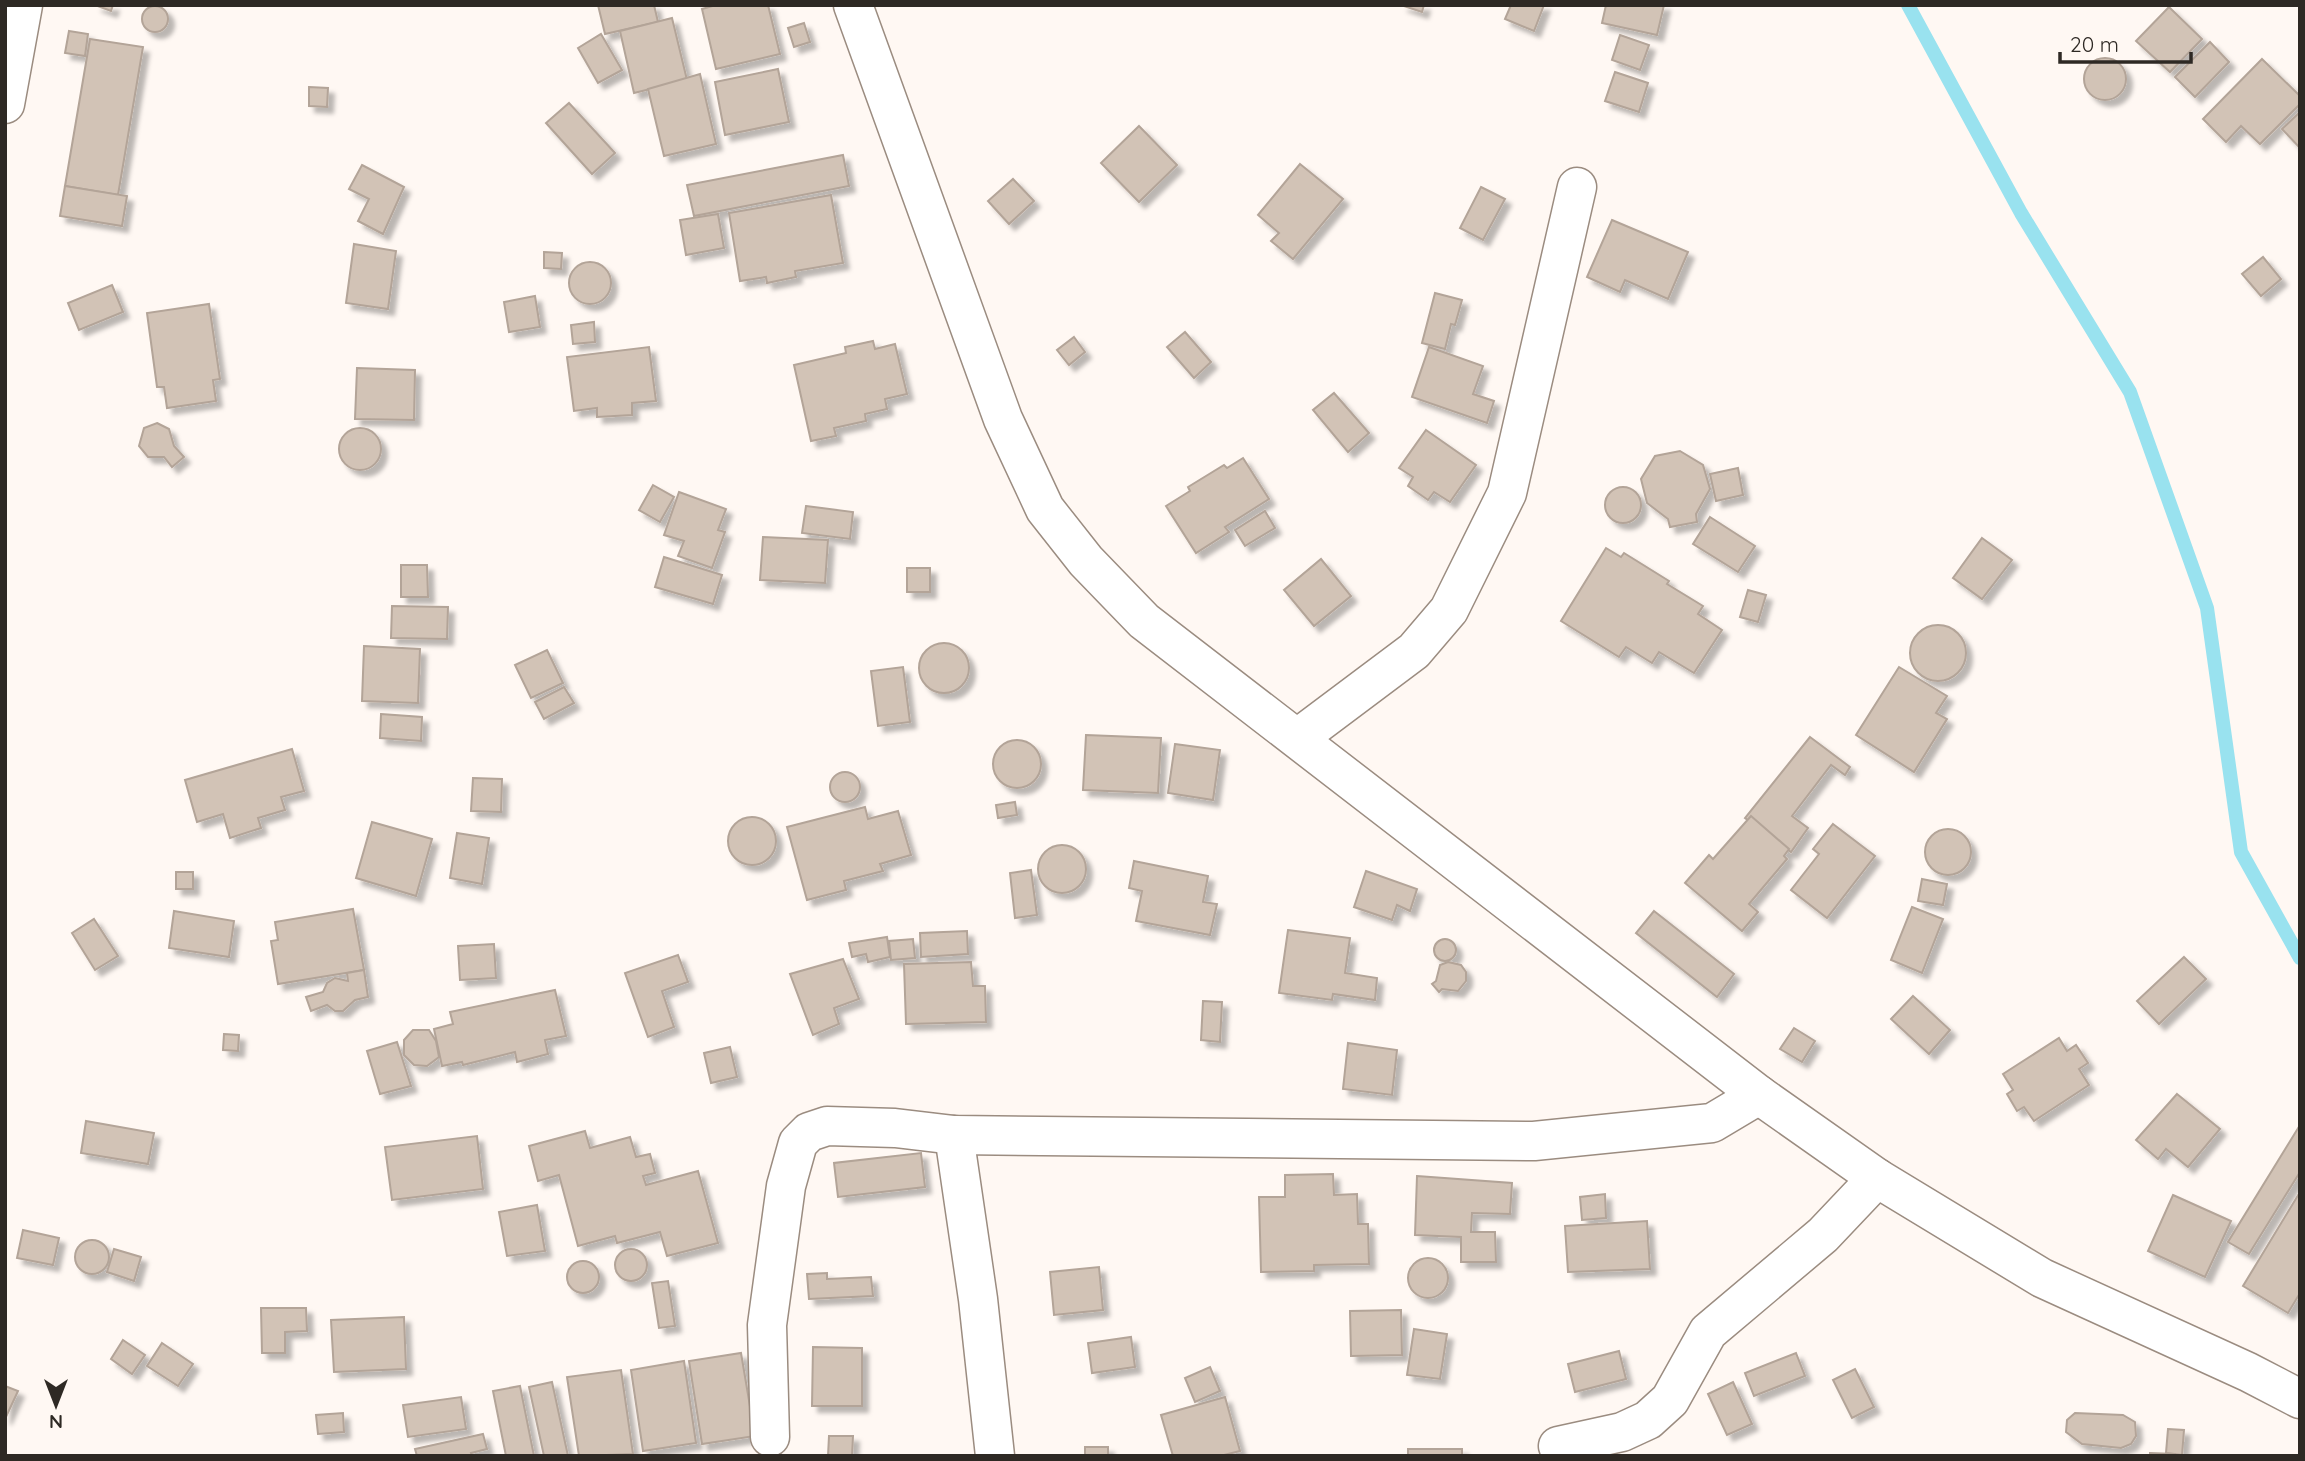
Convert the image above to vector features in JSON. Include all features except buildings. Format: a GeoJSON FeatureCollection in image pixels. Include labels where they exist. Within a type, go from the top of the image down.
{"type":"FeatureCollection","features":[{"type":"Feature","properties":{"kind":"street"},"geometry":{"type":"LineString","coordinates":[[5,104],[23,5]]}},
{"type":"Feature","properties":{"kind":"street"},"geometry":{"type":"LineString","coordinates":[[853,5],[1003,419],[1045,509],[1086,561],[1144,621],[1759,1095],[1877,1178],[2042,1278],[2248,1372],[2300,1399]]}},
{"type":"Feature","properties":{"kind":"street"},"geometry":{"type":"LineString","coordinates":[[1298,738],[1414,651],[1449,610],[1507,493],[1577,187]]}},
{"type":"Feature","properties":{"kind":"street"},"geometry":{"type":"LineString","coordinates":[[770,1437],[767,1325],[786,1186],[798,1143],[809,1132],[827,1126],[954,1135],[1534,1141],[1712,1123],[1759,1095]]}},
{"type":"Feature","properties":{"kind":"street"},"geometry":{"type":"LineString","coordinates":[[954,1135],[978,1300],[995,1456]]}},
{"type":"Feature","properties":{"kind":"street"},"geometry":{"type":"LineString","coordinates":[[1558,1446],[1622,1432],[1648,1420],[1670,1400],[1708,1332],[1823,1235],[1877,1178]]}},
{"type":"Feature","properties":{"kind":"waterway"},"geometry":{"type":"LineString","coordinates":[[1908,5],[2021,213],[2130,392],[2207,608],[2241,852],[2300,958]]}}]}
